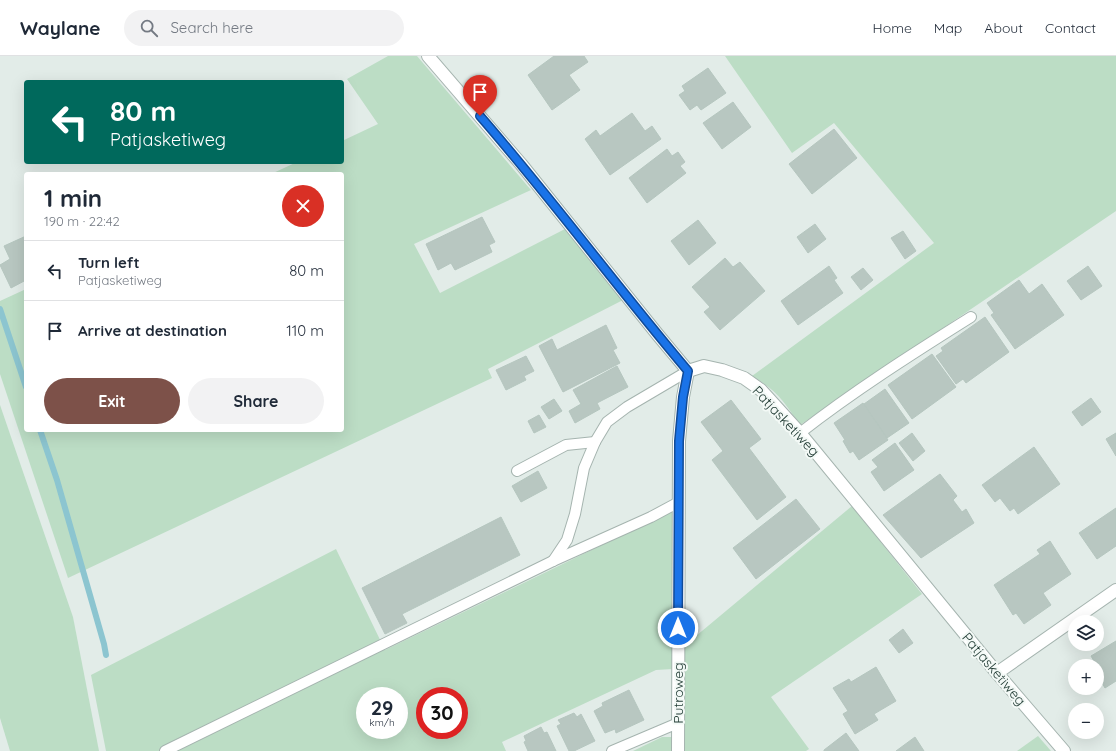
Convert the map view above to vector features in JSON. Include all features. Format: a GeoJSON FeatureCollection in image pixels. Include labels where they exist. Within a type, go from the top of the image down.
{"type":"FeatureCollection","features":[{"type":"Feature","properties":{"kind":"street"},"geometry":{"type":"LineString","coordinates":[[428,56],[521,164],[688,371]]}},
{"type":"Feature","properties":{"kind":"street","name":"Patjasketiweg"},"geometry":{"type":"LineString","coordinates":[[688,371],[704,366],[722,370],[744,378],[761,390],[800,433],[1064,751]]}},
{"type":"Feature","properties":{"kind":"street","name":"Putroweg"},"geometry":{"type":"LineString","coordinates":[[678,751],[679,441],[683,397],[688,371]]}},
{"type":"Feature","properties":{"kind":"street"},"geometry":{"type":"LineString","coordinates":[[997,672],[1116,590]]}},
{"type":"Feature","properties":{"kind":"lane"},"geometry":{"type":"LineString","coordinates":[[800,433],[838,403],[880,374],[970,317]]}},
{"type":"Feature","properties":{"kind":"lane"},"geometry":{"type":"LineString","coordinates":[[553,561],[567,540],[575,514],[584,468],[595,442],[607,422],[627,407],[688,371]]}},
{"type":"Feature","properties":{"kind":"lane"},"geometry":{"type":"LineString","coordinates":[[517,471],[566,445],[595,442]]}},
{"type":"Feature","properties":{"kind":"lane"},"geometry":{"type":"LineString","coordinates":[[165,751],[553,561],[651,517],[679,502]]}},
{"type":"Feature","properties":{"kind":"lane"},"geometry":{"type":"LineString","coordinates":[[612,751],[678,723]]}},
{"type":"Feature","properties":{"kind":"green space"},"geometry":{"type":"Polygon","coordinates":[[[388,56],[417,56],[531,190],[414,244],[440,293],[565,229],[625,299],[488,369],[492,378],[68,578],[0,374],[0,301],[24,290],[24,432],[344,432],[344,172],[275,172],[293,164],[344,164],[344,140],[378,124],[347,79],[388,56]]]}},
{"type":"Feature","properties":{"kind":"green space"},"geometry":{"type":"Polygon","coordinates":[[[725,56],[1116,56],[1116,211],[800,425],[780,398],[768,386],[752,376],[934,243],[834,123],[792,153],[725,56]]]}},
{"type":"Feature","properties":{"kind":"green space"},"geometry":{"type":"Polygon","coordinates":[[[0,405],[73,617],[99,751],[10,751],[0,718],[0,405]]]}},
{"type":"Feature","properties":{"kind":"green space"},"geometry":{"type":"Polygon","coordinates":[[[852,506],[922,594],[771,697],[809,749],[806,751],[685,751],[684,646],[852,506]]]}},
{"type":"Feature","properties":{"kind":"green space"},"geometry":{"type":"Polygon","coordinates":[[[674,510],[673,669],[656,670],[502,742],[506,751],[106,751],[91,675],[336,549],[385,650],[674,510]]]}},
{"type":"Feature","properties":{"kind":"green space"},"geometry":{"type":"Polygon","coordinates":[[[1038,736],[1051,751],[1017,751],[1038,736]]]}},
{"type":"Feature","properties":{"kind":"green space"},"geometry":{"type":"Polygon","coordinates":[[[662,737],[673,737],[673,751],[633,751],[662,737]]]}},
{"type":"Feature","properties":{"kind":"building"},"geometry":{"type":"Polygon","coordinates":[[[554,56],[584,56],[588,62],[569,75],[580,90],[552,110],[528,75],[554,56]]]}},
{"type":"Feature","properties":{"kind":"building"},"geometry":{"type":"Polygon","coordinates":[[[708,68],[726,93],[701,110],[697,105],[690,110],[679,95],[685,91],[682,86],[708,68]]]}},
{"type":"Feature","properties":{"kind":"building"},"geometry":{"type":"Polygon","coordinates":[[[733,102],[751,127],[722,149],[703,123],[733,102]]]}},
{"type":"Feature","properties":{"kind":"building"},"geometry":{"type":"Polygon","coordinates":[[[632,113],[645,131],[652,126],[661,139],[610,175],[585,139],[596,130],[600,136],[632,113]]]}},
{"type":"Feature","properties":{"kind":"building"},"geometry":{"type":"Polygon","coordinates":[[[834,129],[857,158],[812,194],[789,164],[834,129]]]}},
{"type":"Feature","properties":{"kind":"building"},"geometry":{"type":"Polygon","coordinates":[[[667,149],[672,156],[678,152],[685,162],[680,166],[686,173],[647,203],[629,178],[667,149]]]}},
{"type":"Feature","properties":{"kind":"building"},"geometry":{"type":"Polygon","coordinates":[[[482,217],[495,242],[489,245],[492,252],[455,270],[451,263],[438,270],[426,244],[482,217]]]}},
{"type":"Feature","properties":{"kind":"building"},"geometry":{"type":"Polygon","coordinates":[[[698,220],[716,243],[689,265],[671,241],[698,220]]]}},
{"type":"Feature","properties":{"kind":"building"},"geometry":{"type":"Polygon","coordinates":[[[815,224],[826,239],[808,253],[797,237],[815,224]]]}},
{"type":"Feature","properties":{"kind":"building"},"geometry":{"type":"Polygon","coordinates":[[[903,231],[916,251],[905,259],[891,238],[903,231]]]}},
{"type":"Feature","properties":{"kind":"building"},"geometry":{"type":"Polygon","coordinates":[[[24,237],[24,281],[11,288],[0,265],[10,259],[4,246],[24,237]]]}},
{"type":"Feature","properties":{"kind":"building"},"geometry":{"type":"Polygon","coordinates":[[[725,258],[733,267],[740,262],[765,291],[720,330],[704,312],[710,307],[692,287],[725,258]]]}},
{"type":"Feature","properties":{"kind":"building"},"geometry":{"type":"Polygon","coordinates":[[[829,266],[837,278],[834,280],[843,293],[798,325],[781,301],[829,266]]]}},
{"type":"Feature","properties":{"kind":"building"},"geometry":{"type":"Polygon","coordinates":[[[1088,266],[1102,286],[1081,300],[1067,281],[1088,266]]]}},
{"type":"Feature","properties":{"kind":"building"},"geometry":{"type":"Polygon","coordinates":[[[863,268],[873,280],[861,290],[851,277],[863,268]]]}},
{"type":"Feature","properties":{"kind":"building"},"geometry":{"type":"Polygon","coordinates":[[[1019,280],[1029,294],[1042,284],[1064,315],[1015,349],[991,315],[994,313],[987,303],[1019,280]]]}},
{"type":"Feature","properties":{"kind":"building"},"geometry":{"type":"Polygon","coordinates":[[[985,317],[1009,352],[966,383],[963,379],[956,384],[936,356],[943,351],[941,348],[985,317]]]}},
{"type":"Feature","properties":{"kind":"building"},"geometry":{"type":"Polygon","coordinates":[[[606,325],[617,348],[613,350],[620,363],[563,392],[539,346],[552,339],[557,350],[606,325]]]}},
{"type":"Feature","properties":{"kind":"building"},"geometry":{"type":"Polygon","coordinates":[[[932,354],[956,387],[912,419],[888,385],[932,354]]]}},
{"type":"Feature","properties":{"kind":"building"},"geometry":{"type":"Polygon","coordinates":[[[526,356],[534,371],[524,376],[526,380],[506,390],[496,370],[526,356]]]}},
{"type":"Feature","properties":{"kind":"building"},"geometry":{"type":"Polygon","coordinates":[[[617,366],[628,387],[597,403],[600,409],[575,423],[569,411],[581,404],[573,390],[617,366]]]}},
{"type":"Feature","properties":{"kind":"building"},"geometry":{"type":"Polygon","coordinates":[[[885,389],[909,423],[887,438],[864,404],[885,389]]]}},
{"type":"Feature","properties":{"kind":"building"},"geometry":{"type":"Polygon","coordinates":[[[1091,398],[1101,412],[1082,426],[1072,412],[1091,398]]]}},
{"type":"Feature","properties":{"kind":"building"},"geometry":{"type":"Polygon","coordinates":[[[554,399],[562,411],[549,419],[541,407],[554,399]]]}},
{"type":"Feature","properties":{"kind":"building"},"geometry":{"type":"Polygon","coordinates":[[[731,400],[761,439],[749,448],[786,497],[757,520],[712,460],[723,451],[701,422],[731,400]]]}},
{"type":"Feature","properties":{"kind":"building"},"geometry":{"type":"Polygon","coordinates":[[[863,403],[888,440],[859,460],[853,451],[850,453],[843,441],[845,440],[834,423],[863,403]]]}},
{"type":"Feature","properties":{"kind":"building"},"geometry":{"type":"Polygon","coordinates":[[[539,415],[546,427],[534,433],[528,421],[539,415]]]}},
{"type":"Feature","properties":{"kind":"building"},"geometry":{"type":"Polygon","coordinates":[[[912,433],[925,451],[913,461],[899,443],[912,433]]]}},
{"type":"Feature","properties":{"kind":"building"},"geometry":{"type":"Polygon","coordinates":[[[1116,433],[1116,456],[1106,439],[1116,433]]]}},
{"type":"Feature","properties":{"kind":"building"},"geometry":{"type":"Polygon","coordinates":[[[895,443],[914,470],[884,491],[871,472],[878,467],[872,460],[895,443]]]}},
{"type":"Feature","properties":{"kind":"building"},"geometry":{"type":"Polygon","coordinates":[[[1034,447],[1060,484],[1018,514],[1014,508],[1010,511],[1000,498],[995,502],[982,485],[1034,447]]]}},
{"type":"Feature","properties":{"kind":"building"},"geometry":{"type":"Polygon","coordinates":[[[538,471],[547,488],[521,502],[512,486],[538,471]]]}},
{"type":"Feature","properties":{"kind":"building"},"geometry":{"type":"Polygon","coordinates":[[[940,474],[957,496],[953,500],[962,512],[966,509],[974,523],[921,558],[883,515],[940,474]]]}},
{"type":"Feature","properties":{"kind":"building"},"geometry":{"type":"Polygon","coordinates":[[[796,499],[820,529],[756,579],[733,548],[796,499]]]}},
{"type":"Feature","properties":{"kind":"building"},"geometry":{"type":"Polygon","coordinates":[[[1116,508],[1116,546],[1097,559],[1079,533],[1116,508]]]}},
{"type":"Feature","properties":{"kind":"building"},"geometry":{"type":"Polygon","coordinates":[[[501,517],[520,555],[402,614],[407,623],[385,634],[362,588],[501,517]]]}},
{"type":"Feature","properties":{"kind":"building"},"geometry":{"type":"Polygon","coordinates":[[[1050,541],[1071,574],[1043,593],[1051,605],[1024,624],[1016,613],[1013,615],[994,585],[1040,554],[1037,550],[1050,541]]]}},
{"type":"Feature","properties":{"kind":"building"},"geometry":{"type":"Polygon","coordinates":[[[903,629],[913,643],[899,653],[889,640],[903,629]]]}},
{"type":"Feature","properties":{"kind":"building"},"geometry":{"type":"Polygon","coordinates":[[[1116,641],[1116,681],[1105,688],[1104,659],[1093,659],[1091,656],[1099,651],[1104,651],[1104,648],[1116,641]]]}},
{"type":"Feature","properties":{"kind":"building"},"geometry":{"type":"Polygon","coordinates":[[[876,667],[896,701],[874,714],[878,720],[855,734],[843,714],[848,711],[833,688],[849,679],[851,682],[876,667]]]}},
{"type":"Feature","properties":{"kind":"building"},"geometry":{"type":"Polygon","coordinates":[[[629,690],[644,720],[616,733],[615,729],[605,733],[594,711],[603,706],[602,703],[629,690]]]}},
{"type":"Feature","properties":{"kind":"building"},"geometry":{"type":"Polygon","coordinates":[[[574,713],[577,717],[581,714],[595,741],[574,751],[569,751],[557,726],[561,724],[558,720],[574,713]]]}},
{"type":"Feature","properties":{"kind":"building"},"geometry":{"type":"Polygon","coordinates":[[[541,727],[544,733],[547,732],[556,751],[528,751],[524,742],[526,741],[524,736],[541,727]]]}},
{"type":"Feature","properties":{"kind":"building"},"geometry":{"type":"Polygon","coordinates":[[[846,733],[859,751],[824,751],[824,750],[846,733]]]}},
{"type":"Feature","properties":{"kind":"building"},"geometry":{"type":"Polygon","coordinates":[[[915,737],[924,751],[896,751],[915,737]]]}},
{"type":"Feature","properties":{"kind":"waterway"},"geometry":{"type":"LineString","coordinates":[[0,309],[24,381]]}},
{"type":"Feature","properties":{"kind":"waterway"},"geometry":{"type":"LineString","coordinates":[[41,432],[57,480],[106,655]]}},
{"type":"Feature","properties":{"kind":"route"},"geometry":{"type":"LineString","coordinates":[[480,116],[521,164],[688,371],[683,397],[679,441],[678,628]]}}]}
